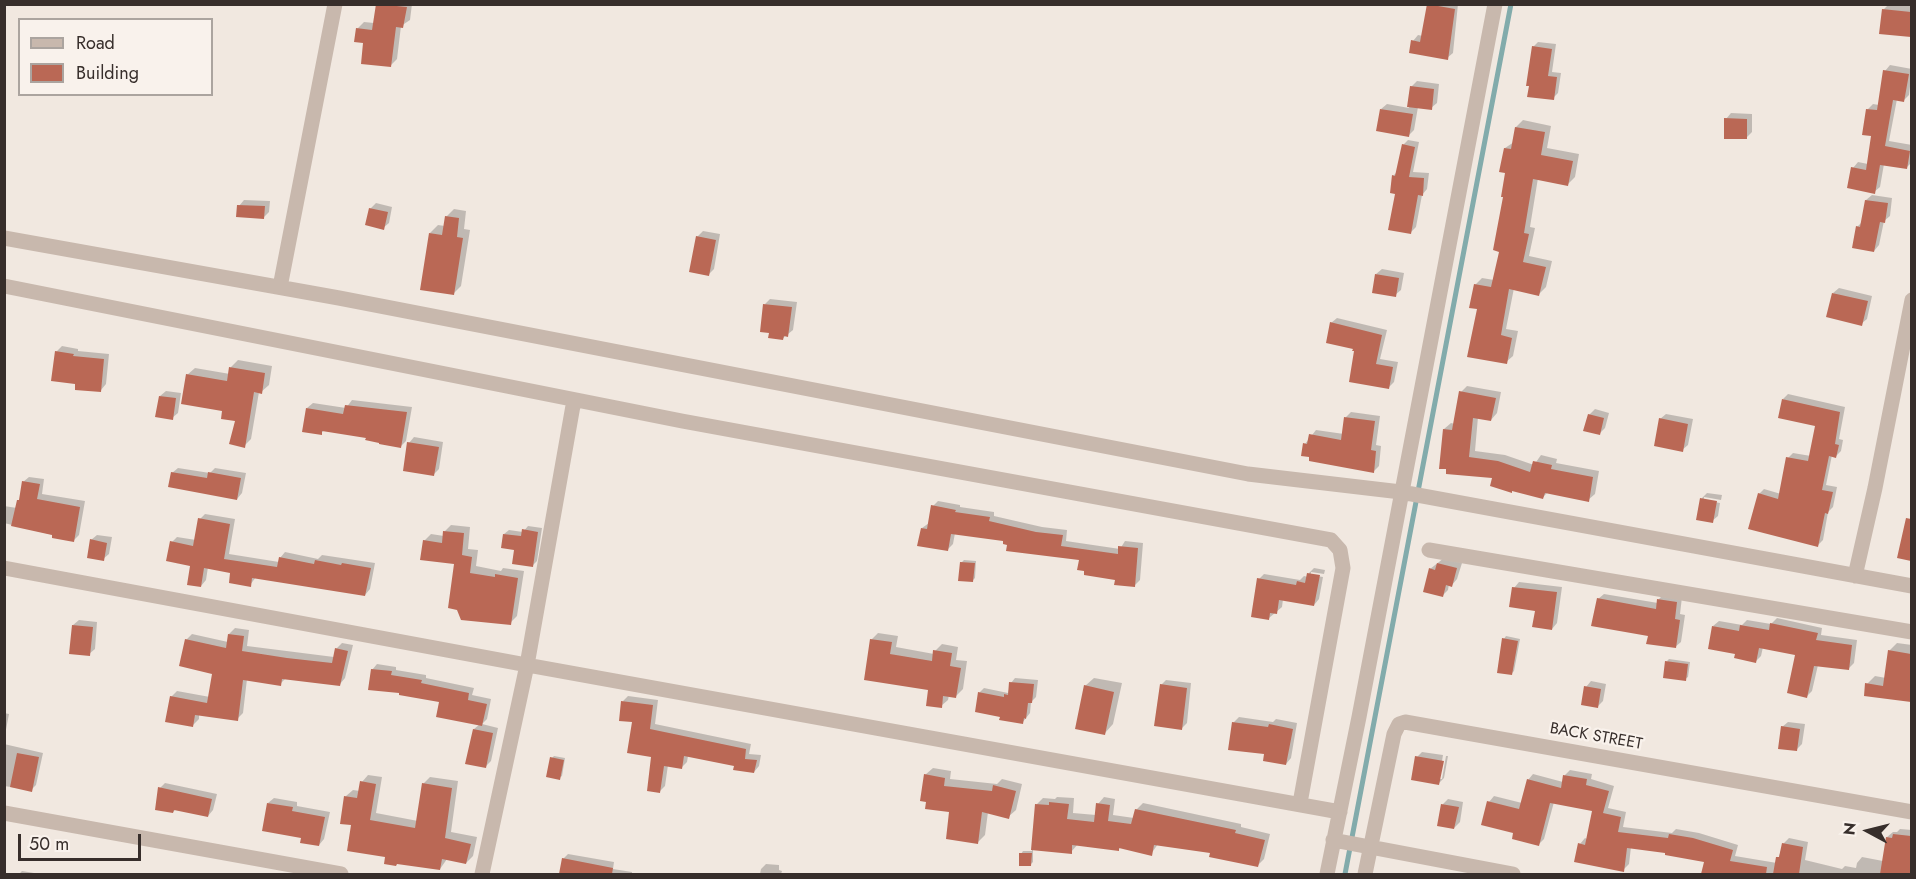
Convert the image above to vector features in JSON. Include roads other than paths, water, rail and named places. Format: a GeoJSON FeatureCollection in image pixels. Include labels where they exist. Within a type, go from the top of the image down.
{"type":"FeatureCollection","features":[{"type":"Feature","properties":{"kind":"street"},"geometry":{"type":"LineString","coordinates":[[280,287],[336,4]]}},
{"type":"Feature","properties":{"kind":"street"},"geometry":{"type":"LineString","coordinates":[[1327,874],[1495,4]]}},
{"type":"Feature","properties":{"kind":"street"},"geometry":{"type":"LineString","coordinates":[[4,238],[280,287],[1248,474],[1401,492],[1911,586]]}},
{"type":"Feature","properties":{"kind":"street"},"geometry":{"type":"LineString","coordinates":[[4,286],[574,400],[1331,540],[1340,550],[1343,568],[1300,803]]}},
{"type":"Feature","properties":{"kind":"street"},"geometry":{"type":"LineString","coordinates":[[1855,576],[1875,488],[1911,300]]}},
{"type":"Feature","properties":{"kind":"street"},"geometry":{"type":"LineString","coordinates":[[482,874],[527,665],[574,400]]}},
{"type":"Feature","properties":{"kind":"street"},"geometry":{"type":"LineString","coordinates":[[1429,550],[1911,632]]}},
{"type":"Feature","properties":{"kind":"street"},"geometry":{"type":"LineString","coordinates":[[4,568],[1340,812]]}},
{"type":"Feature","properties":{"kind":"street","name":"BACK STREET"},"geometry":{"type":"LineString","coordinates":[[1371,847],[1394,734],[1399,724],[1405,722],[1911,812]]}},
{"type":"Feature","properties":{"kind":"street"},"geometry":{"type":"LineString","coordinates":[[4,813],[341,874]]}},
{"type":"Feature","properties":{"kind":"street"},"geometry":{"type":"LineString","coordinates":[[1333,840],[1513,874]]}},
{"type":"Feature","properties":{"kind":"street"},"geometry":{"type":"LineString","coordinates":[[1365,874],[1371,847]]}},
{"type":"Feature","properties":{"kind":"waterway"},"geometry":{"type":"LineString","coordinates":[[1345,874],[1511,4]]}}]}
